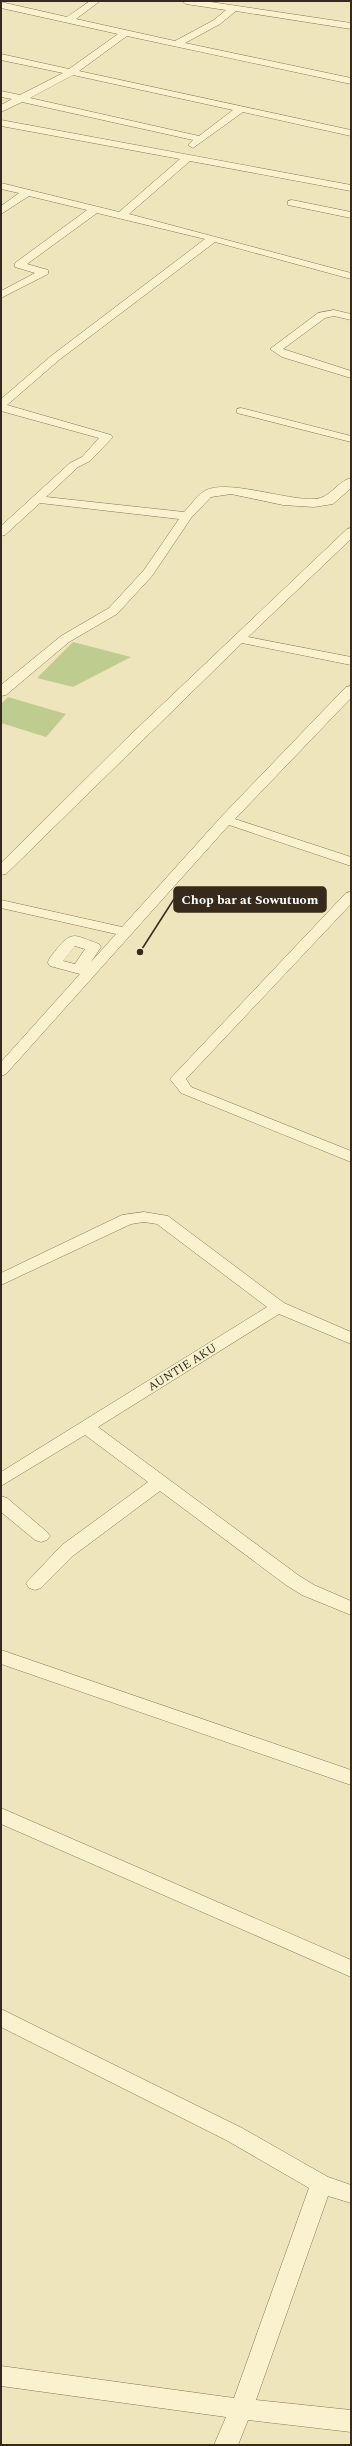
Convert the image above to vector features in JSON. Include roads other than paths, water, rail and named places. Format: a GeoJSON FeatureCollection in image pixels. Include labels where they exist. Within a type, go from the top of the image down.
{"type":"FeatureCollection","features":[{"type":"Feature","properties":{"kind":"street"},"geometry":{"type":"LineString","coordinates":[[67,21],[96,1]]}},
{"type":"Feature","properties":{"kind":"street"},"geometry":{"type":"LineString","coordinates":[[186,1],[351,26]]}},
{"type":"Feature","properties":{"kind":"street"},"geometry":{"type":"LineString","coordinates":[[1,5],[124,34],[177,44],[287,69],[351,81]]}},
{"type":"Feature","properties":{"kind":"street"},"geometry":{"type":"LineString","coordinates":[[177,44],[216,22],[233,9]]}},
{"type":"Feature","properties":{"kind":"street"},"geometry":{"type":"LineString","coordinates":[[1,109],[20,98],[39,91],[70,73],[124,34]]}},
{"type":"Feature","properties":{"kind":"street"},"geometry":{"type":"LineString","coordinates":[[1,57],[351,133]]}},
{"type":"Feature","properties":{"kind":"street"},"geometry":{"type":"LineString","coordinates":[[1,94],[201,139]]}},
{"type":"Feature","properties":{"kind":"street"},"geometry":{"type":"LineString","coordinates":[[179,156],[240,110]]}},
{"type":"Feature","properties":{"kind":"street"},"geometry":{"type":"LineString","coordinates":[[1,123],[351,188]]}},
{"type":"Feature","properties":{"kind":"street"},"geometry":{"type":"LineString","coordinates":[[122,215],[189,157]]}},
{"type":"Feature","properties":{"kind":"street"},"geometry":{"type":"LineString","coordinates":[[1,186],[213,238],[351,276]]}},
{"type":"Feature","properties":{"kind":"street"},"geometry":{"type":"LineString","coordinates":[[1,211],[28,192]]}},
{"type":"Feature","properties":{"kind":"street"},"geometry":{"type":"LineString","coordinates":[[292,203],[351,216]]}},
{"type":"Feature","properties":{"kind":"street"},"geometry":{"type":"LineString","coordinates":[[1,295],[44,272],[18,264],[95,209]]}},
{"type":"Feature","properties":{"kind":"street"},"geometry":{"type":"LineString","coordinates":[[1,532],[74,465],[86,459],[107,437],[1,406],[6,395],[213,238]]}},
{"type":"Feature","properties":{"kind":"street"},"geometry":{"type":"LineString","coordinates":[[351,317],[334,313],[322,315],[275,349],[286,356],[351,375]]}},
{"type":"Feature","properties":{"kind":"street"},"geometry":{"type":"LineString","coordinates":[[241,411],[351,439]]}},
{"type":"Feature","properties":{"kind":"street"},"geometry":{"type":"LineString","coordinates":[[1,692],[65,639],[113,611],[148,572],[202,497],[214,491],[231,490],[283,501],[314,503],[329,501],[351,482]]}},
{"type":"Feature","properties":{"kind":"street"},"geometry":{"type":"LineString","coordinates":[[36,499],[187,516]]}},
{"type":"Feature","properties":{"kind":"street"},"geometry":{"type":"LineString","coordinates":[[1,871],[132,741],[351,532]]}},
{"type":"Feature","properties":{"kind":"street"},"geometry":{"type":"LineString","coordinates":[[240,639],[351,661]]}},
{"type":"Feature","properties":{"kind":"street"},"geometry":{"type":"LineString","coordinates":[[1,1071],[226,820],[351,690]]}},
{"type":"Feature","properties":{"kind":"street"},"geometry":{"type":"LineString","coordinates":[[226,820],[351,862]]}},
{"type":"Feature","properties":{"kind":"street"},"geometry":{"type":"LineString","coordinates":[[350,1155],[186,1090],[178,1079],[351,896]]}},
{"type":"Feature","properties":{"kind":"street"},"geometry":{"type":"LineString","coordinates":[[1,904],[124,932]]}},
{"type":"Feature","properties":{"kind":"street"},"geometry":{"type":"LineString","coordinates":[[1,1280],[128,1219],[144,1217],[162,1220],[278,1307],[351,1338]]}},
{"type":"Feature","properties":{"kind":"street","name":"AUNTIE AKU"},"geometry":{"type":"LineString","coordinates":[[1,1480],[278,1307]]}},
{"type":"Feature","properties":{"kind":"street"},"geometry":{"type":"LineString","coordinates":[[86,1427],[292,1580],[308,1590],[351,1608]]}},
{"type":"Feature","properties":{"kind":"street"},"geometry":{"type":"LineString","coordinates":[[35,1583],[68,1550],[160,1482]]}},
{"type":"Feature","properties":{"kind":"street"},"geometry":{"type":"LineString","coordinates":[[1,1502],[41,1536]]}},
{"type":"Feature","properties":{"kind":"street"},"geometry":{"type":"LineString","coordinates":[[1,1656],[351,1778]]}},
{"type":"Feature","properties":{"kind":"street"},"geometry":{"type":"LineString","coordinates":[[1,1816],[351,1969]]}},
{"type":"Feature","properties":{"kind":"street"},"geometry":{"type":"LineString","coordinates":[[1,2017],[234,2134],[321,2184],[351,2194]]}},
{"type":"Feature","properties":{"kind":"street"},"geometry":{"type":"LineString","coordinates":[[226,2445],[241,2409],[321,2184]]}},
{"type":"Feature","properties":{"kind":"street"},"geometry":{"type":"LineString","coordinates":[[1,2376],[241,2409],[351,2421]]}},
{"type":"Feature","properties":{"kind":"place","name":"Chop bar at Sowutuom"},"geometry":{"type":"Point","coordinates":[140,952]}}]}
